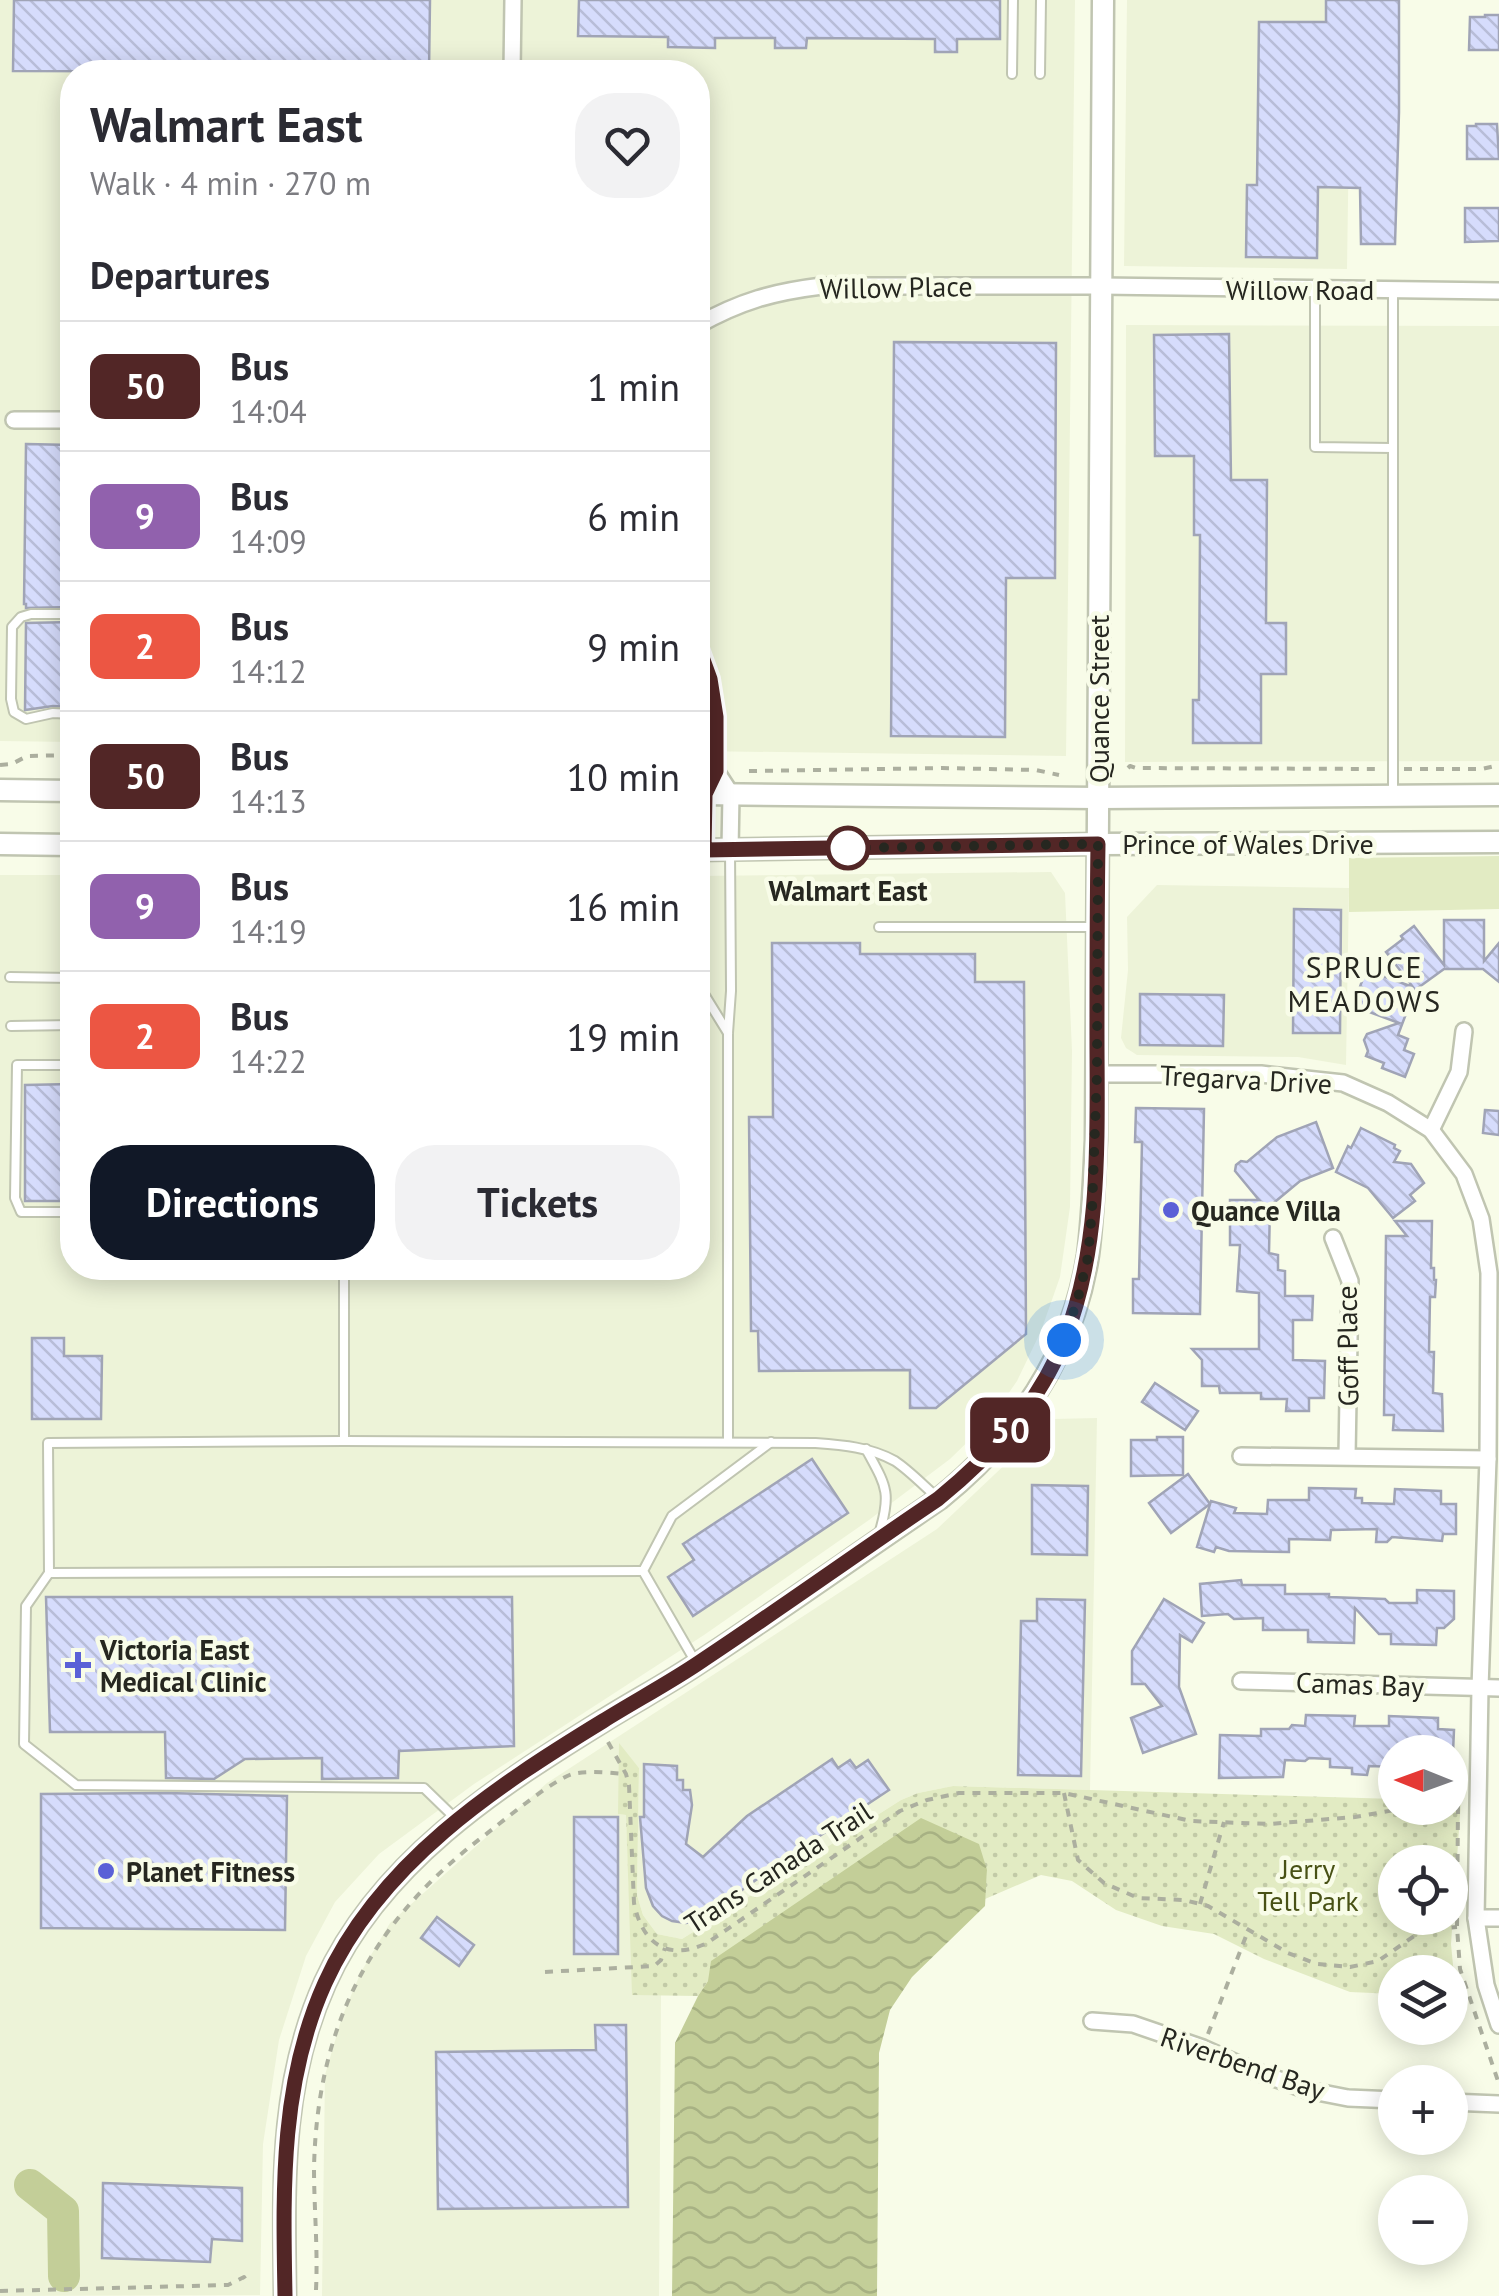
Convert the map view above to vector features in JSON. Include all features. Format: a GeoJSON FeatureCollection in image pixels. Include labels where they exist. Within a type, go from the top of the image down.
{"type":"FeatureCollection","features":[{"type":"Feature","properties":{"kind":"street"},"geometry":{"type":"LineString","coordinates":[[512,60],[513,0]]}},
{"type":"Feature","properties":{"kind":"street","name":"Quance Street"},"geometry":{"type":"LineString","coordinates":[[285,2296],[284,2178],[288,2118],[298,2062],[326,1980],[366,1915],[420,1853],[457,1820],[601,1722],[697,1664],[968,1475],[1022,1416],[1064,1340],[1088,1257],[1097,1074],[1102,0]]}},
{"type":"Feature","properties":{"kind":"street","name":"Willow Place"},"geometry":{"type":"LineString","coordinates":[[710,318],[776,292],[822,286],[1101,286]]}},
{"type":"Feature","properties":{"kind":"street","name":"Willow Road"},"geometry":{"type":"LineString","coordinates":[[1101,286],[1499,291]]}},
{"type":"Feature","properties":{"kind":"street"},"geometry":{"type":"LineString","coordinates":[[14,420],[60,420]]}},
{"type":"Feature","properties":{"kind":"street"},"geometry":{"type":"LineString","coordinates":[[710,679],[716,717],[716,771],[731,794],[730,850]]}},
{"type":"Feature","properties":{"kind":"street"},"geometry":{"type":"LineString","coordinates":[[710,780],[716,771]]}},
{"type":"Feature","properties":{"kind":"street"},"geometry":{"type":"LineString","coordinates":[[0,790],[60,791]]}},
{"type":"Feature","properties":{"kind":"street","name":"Prince of Wales Drive"},"geometry":{"type":"LineString","coordinates":[[710,794],[1098,798],[1499,794]]}},
{"type":"Feature","properties":{"kind":"street","name":"Prince of Wales Drive"},"geometry":{"type":"LineString","coordinates":[[710,850],[1499,842]]}},
{"type":"Feature","properties":{"kind":"street"},"geometry":{"type":"LineString","coordinates":[[0,844],[60,845]]}},
{"type":"Feature","properties":{"kind":"street"},"geometry":{"type":"LineString","coordinates":[[1430,1130],[1459,1072],[1464,1031]]}},
{"type":"Feature","properties":{"kind":"street","name":"Tregarva Drive"},"geometry":{"type":"LineString","coordinates":[[1097,1074],[1261,1074],[1343,1083],[1388,1103],[1430,1130],[1464,1174],[1481,1219],[1494,1273],[1476,1918],[1486,1986],[1499,2025]]}},
{"type":"Feature","properties":{"kind":"street","name":"Goff Place"},"geometry":{"type":"LineString","coordinates":[[1333,1238],[1350,1281],[1348,1456]]}},
{"type":"Feature","properties":{"kind":"street"},"geometry":{"type":"LineString","coordinates":[[1241,1456],[1488,1459]]}},
{"type":"Feature","properties":{"kind":"street","name":"Camas Bay"},"geometry":{"type":"LineString","coordinates":[[1241,1681],[1499,1688]]}},
{"type":"Feature","properties":{"kind":"street"},"geometry":{"type":"LineString","coordinates":[[1476,1918],[1499,1918]]}},
{"type":"Feature","properties":{"kind":"street","name":"Riverbend Bay"},"geometry":{"type":"LineString","coordinates":[[1092,2021],[1133,2024],[1307,2090],[1378,2099]]}},
{"type":"Feature","properties":{"kind":"street"},"geometry":{"type":"LineString","coordinates":[[1468,2103],[1499,2104]]}},
{"type":"Feature","properties":{"kind":"lane"},"geometry":{"type":"LineString","coordinates":[[1012,74],[1013,0]]}},
{"type":"Feature","properties":{"kind":"lane"},"geometry":{"type":"LineString","coordinates":[[1040,74],[1041,0]]}},
{"type":"Feature","properties":{"kind":"lane"},"geometry":{"type":"LineString","coordinates":[[1314,289],[1314,447],[1392,448]]}},
{"type":"Feature","properties":{"kind":"lane"},"geometry":{"type":"LineString","coordinates":[[1392,795],[1393,289]]}},
{"type":"Feature","properties":{"kind":"lane"},"geometry":{"type":"LineString","coordinates":[[60,614],[31,614],[21,617],[12,627],[11,699],[14,712],[26,720],[60,713]]}},
{"type":"Feature","properties":{"kind":"lane"},"geometry":{"type":"LineString","coordinates":[[728,1442],[730,850]]}},
{"type":"Feature","properties":{"kind":"lane"},"geometry":{"type":"LineString","coordinates":[[879,926],[1097,927]]}},
{"type":"Feature","properties":{"kind":"lane"},"geometry":{"type":"LineString","coordinates":[[10,977],[60,978]]}},
{"type":"Feature","properties":{"kind":"lane"},"geometry":{"type":"LineString","coordinates":[[710,1004],[728,1032]]}},
{"type":"Feature","properties":{"kind":"lane"},"geometry":{"type":"LineString","coordinates":[[11,1026],[60,1025]]}},
{"type":"Feature","properties":{"kind":"lane"},"geometry":{"type":"LineString","coordinates":[[60,1065],[17,1065],[15,1198],[21,1212],[60,1212]]}},
{"type":"Feature","properties":{"kind":"lane"},"geometry":{"type":"LineString","coordinates":[[344,1280],[344,1441]]}},
{"type":"Feature","properties":{"kind":"lane"},"geometry":{"type":"LineString","coordinates":[[642,1571],[672,1516],[771,1442]]}},
{"type":"Feature","properties":{"kind":"lane"},"geometry":{"type":"LineString","coordinates":[[457,1820],[424,1788],[76,1785],[24,1744],[26,1606],[49,1573],[48,1443],[846,1445],[895,1461],[938,1499]]}},
{"type":"Feature","properties":{"kind":"lane"},"geometry":{"type":"LineString","coordinates":[[866,1449],[885,1485],[886,1512],[876,1541]]}},
{"type":"Feature","properties":{"kind":"lane"},"geometry":{"type":"LineString","coordinates":[[49,1573],[642,1571]]}},
{"type":"Feature","properties":{"kind":"lane"},"geometry":{"type":"LineString","coordinates":[[642,1571],[697,1664]]}},
{"type":"Feature","properties":{"kind":"path"},"geometry":{"type":"LineString","coordinates":[[0,765],[27,756],[60,756]]}},
{"type":"Feature","properties":{"kind":"path"},"geometry":{"type":"LineString","coordinates":[[1128,768],[1482,769],[1499,765]]}},
{"type":"Feature","properties":{"kind":"path"},"geometry":{"type":"LineString","coordinates":[[748,771],[942,768],[1036,770],[1059,775]]}},
{"type":"Feature","properties":{"kind":"path"},"geometry":{"type":"LineString","coordinates":[[316,2290],[317,2116],[336,2031],[366,1964],[388,1929],[428,1882],[530,1802],[569,1774],[626,1774],[601,1722]]}},
{"type":"Feature","properties":{"kind":"path","name":"Trans Canada Trail"},"geometry":{"type":"LineString","coordinates":[[626,1774],[637,1919],[652,1942],[680,1952],[707,1943],[900,1811],[959,1793],[1064,1793],[1191,1821],[1269,1824],[1378,1813]]}},
{"type":"Feature","properties":{"kind":"path"},"geometry":{"type":"LineString","coordinates":[[1064,1793],[1078,1860],[1104,1883],[1138,1898],[1184,1900],[1208,1906],[1288,1953],[1317,1964],[1350,1968],[1378,1961],[1416,1935]]}},
{"type":"Feature","properties":{"kind":"path"},"geometry":{"type":"LineString","coordinates":[[1200,1904],[1224,1822]]}},
{"type":"Feature","properties":{"kind":"path"},"geometry":{"type":"LineString","coordinates":[[1203,2048],[1248,1930]]}},
{"type":"Feature","properties":{"kind":"path"},"geometry":{"type":"LineString","coordinates":[[545,1972],[654,1966],[665,1948]]}},
{"type":"Feature","properties":{"kind":"path"},"geometry":{"type":"LineString","coordinates":[[0,2291],[228,2285],[244,2278],[246,2281]]}},
{"type":"Feature","properties":{"kind":"shaded area"},"geometry":{"type":"Polygon","coordinates":[[[0,0],[1075,0],[1066,756],[710,751],[710,60],[60,60],[60,742],[0,741],[0,0]]]}},
{"type":"Feature","properties":{"kind":"shaded area"},"geometry":{"type":"Polygon","coordinates":[[[1127,0],[1351,0],[1347,269],[1124,266],[1127,0]]]}},
{"type":"Feature","properties":{"kind":"shaded area"},"geometry":{"type":"Polygon","coordinates":[[[1126,325],[1499,326],[1499,761],[1125,762],[1126,325]]]}},
{"type":"Feature","properties":{"kind":"shaded area"},"geometry":{"type":"Polygon","coordinates":[[[1051,872],[1065,893],[1072,1051],[1070,1207],[1060,1277],[1041,1331],[1017,1381],[990,1420],[950,1459],[704,1635],[474,1784],[379,1854],[335,1902],[306,1956],[279,2040],[263,2144],[260,2295],[0,2296],[0,875],[60,875],[60,1280],[710,1280],[710,876],[1051,872]]]}},
{"type":"Feature","properties":{"kind":"shaded area"},"geometry":{"type":"Polygon","coordinates":[[[1157,885],[1349,888],[1346,1065],[1298,1057],[1137,1055],[1126,1048],[1121,1038],[1128,970],[1127,917],[1157,885]]]}},
{"type":"Feature","properties":{"kind":"shaded area"},"geometry":{"type":"Polygon","coordinates":[[[1097,1418],[1090,1790],[953,1786],[918,1793],[682,1939],[657,1934],[643,1915],[637,1895],[639,1768],[619,1745],[619,1814],[626,1815],[633,1994],[661,1995],[659,2296],[322,2296],[325,2075],[342,2017],[361,1972],[390,1923],[547,1783],[937,1529],[1053,1419],[1097,1418]]]}},
{"type":"Feature","properties":{"kind":"green space"},"geometry":{"type":"Polygon","coordinates":[[[1499,856],[1499,909],[1349,912],[1349,858],[1499,856]]]}},
{"type":"Feature","properties":{"kind":"green space","name":"Jerry Tell Park"},"geometry":{"type":"Polygon","coordinates":[[[619,1743],[639,1768],[637,1895],[643,1915],[657,1934],[682,1939],[918,1793],[953,1786],[1378,1798],[1378,1825],[1459,1825],[1458,1845],[1378,1845],[1378,1935],[1452,1935],[1452,1955],[1378,1955],[1378,1993],[1350,1992],[1264,1959],[1214,1934],[1162,1926],[1116,1910],[1072,1881],[1041,1875],[985,1899],[987,1870],[708,1981],[698,1996],[632,1995],[626,1815],[618,1814],[619,1743]]]}},
{"type":"Feature","properties":{"kind":"water"},"geometry":{"type":"Polygon","coordinates":[[[921,1818],[979,1844],[987,1870],[985,1906],[912,1977],[890,2010],[879,2053],[877,2296],[672,2296],[675,2043],[708,1981],[711,1961],[921,1818]]]}},
{"type":"Feature","properties":{"kind":"building"},"geometry":{"type":"Polygon","coordinates":[[[14,0],[430,0],[429,60],[60,60],[60,71],[13,71],[14,0]]]}},
{"type":"Feature","properties":{"kind":"building"},"geometry":{"type":"Polygon","coordinates":[[[579,0],[1000,0],[1000,39],[957,39],[957,52],[935,52],[935,39],[807,38],[806,48],[775,48],[775,38],[715,38],[715,48],[668,47],[668,37],[578,36],[579,0]]]}},
{"type":"Feature","properties":{"kind":"building"},"geometry":{"type":"Polygon","coordinates":[[[1326,0],[1399,0],[1395,244],[1361,244],[1360,188],[1318,187],[1317,258],[1246,257],[1247,185],[1257,185],[1259,22],[1326,22],[1326,0]]]}},
{"type":"Feature","properties":{"kind":"building"},"geometry":{"type":"Polygon","coordinates":[[[1499,15],[1499,50],[1469,50],[1470,17],[1499,15]]]}},
{"type":"Feature","properties":{"kind":"building"},"geometry":{"type":"Polygon","coordinates":[[[1497,124],[1499,159],[1467,159],[1467,126],[1497,124]]]}},
{"type":"Feature","properties":{"kind":"building"},"geometry":{"type":"Polygon","coordinates":[[[1465,208],[1499,208],[1499,241],[1465,242],[1465,208]]]}},
{"type":"Feature","properties":{"kind":"building"},"geometry":{"type":"Polygon","coordinates":[[[1229,334],[1231,480],[1267,480],[1266,623],[1286,623],[1286,674],[1261,674],[1261,743],[1193,743],[1193,700],[1199,700],[1200,535],[1194,535],[1194,456],[1155,456],[1154,335],[1229,334]]]}},
{"type":"Feature","properties":{"kind":"building"},"geometry":{"type":"Polygon","coordinates":[[[894,342],[1056,343],[1055,578],[1006,578],[1005,737],[891,736],[894,342]]]}},
{"type":"Feature","properties":{"kind":"building"},"geometry":{"type":"Polygon","coordinates":[[[26,444],[60,445],[60,607],[26,608],[26,444]]]}},
{"type":"Feature","properties":{"kind":"building"},"geometry":{"type":"Polygon","coordinates":[[[60,622],[60,706],[25,710],[26,623],[60,622]]]}},
{"type":"Feature","properties":{"kind":"building"},"geometry":{"type":"Polygon","coordinates":[[[1294,909],[1341,910],[1340,1033],[1293,1033],[1294,909]]]}},
{"type":"Feature","properties":{"kind":"building"},"geometry":{"type":"Polygon","coordinates":[[[1444,920],[1484,920],[1484,961],[1499,943],[1499,982],[1483,969],[1444,969],[1415,990],[1398,1035],[1408,1039],[1404,1050],[1414,1054],[1405,1077],[1366,1056],[1364,1040],[1367,1034],[1399,1023],[1353,1006],[1366,970],[1413,987],[1386,952],[1414,926],[1444,965],[1444,920]]]}},
{"type":"Feature","properties":{"kind":"building"},"geometry":{"type":"Polygon","coordinates":[[[772,943],[860,943],[860,954],[975,954],[975,982],[1024,982],[1026,1334],[936,1408],[910,1408],[910,1370],[759,1371],[758,1331],[751,1331],[749,1117],[773,1117],[772,943]]]}},
{"type":"Feature","properties":{"kind":"building"},"geometry":{"type":"Polygon","coordinates":[[[1140,994],[1224,995],[1223,1046],[1140,1045],[1140,994]]]}},
{"type":"Feature","properties":{"kind":"building"},"geometry":{"type":"Polygon","coordinates":[[[60,1084],[60,1201],[25,1201],[25,1085],[60,1084]]]}},
{"type":"Feature","properties":{"kind":"building","name":"Quance Villa"},"geometry":{"type":"Polygon","coordinates":[[[1136,1108],[1204,1109],[1200,1314],[1133,1313],[1133,1279],[1139,1279],[1142,1142],[1135,1142],[1136,1108]]]}},
{"type":"Feature","properties":{"kind":"building"},"geometry":{"type":"Polygon","coordinates":[[[1485,1110],[1499,1111],[1499,1135],[1483,1133],[1485,1110]]]}},
{"type":"Feature","properties":{"kind":"building"},"geometry":{"type":"Polygon","coordinates":[[[1316,1122],[1333,1168],[1300,1181],[1270,1206],[1269,1253],[1278,1255],[1278,1270],[1285,1271],[1285,1296],[1313,1296],[1312,1320],[1293,1320],[1293,1360],[1325,1361],[1324,1398],[1309,1398],[1309,1411],[1286,1411],[1287,1399],[1261,1399],[1261,1393],[1220,1393],[1219,1386],[1202,1386],[1202,1360],[1192,1349],[1259,1349],[1259,1293],[1237,1291],[1240,1245],[1230,1245],[1230,1200],[1259,1200],[1235,1171],[1236,1165],[1247,1162],[1277,1137],[1316,1122]]]}},
{"type":"Feature","properties":{"kind":"building"},"geometry":{"type":"Polygon","coordinates":[[[1361,1128],[1395,1145],[1400,1151],[1394,1162],[1411,1164],[1424,1183],[1410,1195],[1415,1201],[1393,1218],[1368,1188],[1336,1172],[1361,1128]]]}},
{"type":"Feature","properties":{"kind":"building"},"geometry":{"type":"Polygon","coordinates":[[[1395,1221],[1432,1221],[1431,1268],[1436,1280],[1435,1297],[1430,1297],[1429,1352],[1434,1352],[1433,1393],[1442,1394],[1443,1431],[1393,1430],[1394,1415],[1384,1415],[1386,1236],[1407,1236],[1395,1221]]]}},
{"type":"Feature","properties":{"kind":"building"},"geometry":{"type":"Polygon","coordinates":[[[32,1338],[64,1338],[64,1356],[102,1356],[101,1419],[32,1419],[32,1338]]]}},
{"type":"Feature","properties":{"kind":"building"},"geometry":{"type":"Polygon","coordinates":[[[1155,1383],[1198,1411],[1185,1430],[1142,1402],[1155,1383]]]}},
{"type":"Feature","properties":{"kind":"building"},"geometry":{"type":"Polygon","coordinates":[[[1183,1437],[1183,1475],[1131,1476],[1131,1440],[1183,1437]]]}},
{"type":"Feature","properties":{"kind":"building"},"geometry":{"type":"Polygon","coordinates":[[[812,1459],[848,1513],[693,1616],[668,1577],[694,1560],[683,1544],[812,1459]]]}},
{"type":"Feature","properties":{"kind":"building"},"geometry":{"type":"Polygon","coordinates":[[[1188,1474],[1210,1504],[1171,1533],[1149,1503],[1188,1474]]]}},
{"type":"Feature","properties":{"kind":"building"},"geometry":{"type":"Polygon","coordinates":[[[1032,1485],[1088,1486],[1087,1555],[1032,1554],[1032,1485]]]}},
{"type":"Feature","properties":{"kind":"building"},"geometry":{"type":"Polygon","coordinates":[[[1309,1488],[1356,1489],[1355,1498],[1362,1498],[1362,1503],[1394,1504],[1395,1489],[1441,1491],[1441,1504],[1456,1504],[1456,1534],[1443,1534],[1442,1541],[1392,1537],[1387,1542],[1376,1542],[1377,1529],[1331,1530],[1330,1540],[1289,1539],[1289,1552],[1229,1551],[1216,1547],[1214,1552],[1197,1547],[1211,1501],[1236,1508],[1234,1513],[1267,1514],[1268,1500],[1309,1500],[1309,1488]]]}},
{"type":"Feature","properties":{"kind":"building"},"geometry":{"type":"Polygon","coordinates":[[[1241,1580],[1242,1585],[1285,1585],[1285,1594],[1329,1594],[1385,1599],[1389,1603],[1417,1603],[1417,1590],[1454,1591],[1454,1619],[1444,1628],[1437,1628],[1436,1645],[1391,1644],[1391,1634],[1379,1634],[1355,1608],[1354,1643],[1308,1642],[1308,1630],[1263,1630],[1263,1618],[1202,1616],[1200,1584],[1241,1580]]]}},
{"type":"Feature","properties":{"kind":"building"},"geometry":{"type":"Polygon","coordinates":[[[46,1597],[512,1597],[514,1746],[399,1751],[398,1778],[322,1779],[322,1758],[245,1759],[214,1779],[166,1778],[165,1732],[50,1732],[46,1597]]]}},
{"type":"Feature","properties":{"kind":"building"},"geometry":{"type":"Polygon","coordinates":[[[1037,1599],[1085,1600],[1081,1776],[1018,1775],[1021,1621],[1037,1621],[1037,1599]]]}},
{"type":"Feature","properties":{"kind":"building"},"geometry":{"type":"Polygon","coordinates":[[[1164,1599],[1204,1623],[1192,1642],[1180,1635],[1179,1687],[1196,1734],[1143,1753],[1131,1718],[1162,1706],[1145,1684],[1132,1684],[1132,1651],[1164,1599]]]}},
{"type":"Feature","properties":{"kind":"building"},"geometry":{"type":"Polygon","coordinates":[[[1306,1715],[1355,1716],[1354,1726],[1389,1726],[1389,1716],[1438,1718],[1438,1729],[1454,1730],[1454,1735],[1378,1735],[1378,1766],[1369,1766],[1367,1775],[1352,1774],[1352,1768],[1330,1767],[1330,1759],[1309,1758],[1285,1760],[1283,1777],[1219,1778],[1220,1735],[1261,1736],[1261,1729],[1305,1726],[1306,1715]]]}},
{"type":"Feature","properties":{"kind":"building"},"geometry":{"type":"Polygon","coordinates":[[[832,1759],[838,1768],[850,1760],[856,1768],[868,1760],[889,1790],[700,1920],[672,1921],[653,1906],[646,1888],[640,1817],[644,1817],[644,1764],[677,1766],[677,1780],[683,1780],[683,1790],[690,1790],[692,1805],[686,1844],[703,1857],[747,1816],[832,1759]]]}},
{"type":"Feature","properties":{"kind":"building"},"geometry":{"type":"Polygon","coordinates":[[[41,1794],[287,1796],[285,1930],[41,1928],[41,1794]]]}},
{"type":"Feature","properties":{"kind":"building"},"geometry":{"type":"Polygon","coordinates":[[[574,1817],[618,1817],[618,1954],[574,1954],[574,1817]]]}},
{"type":"Feature","properties":{"kind":"building"},"geometry":{"type":"Polygon","coordinates":[[[437,1917],[474,1945],[459,1966],[421,1938],[437,1917]]]}},
{"type":"Feature","properties":{"kind":"building"},"geometry":{"type":"Polygon","coordinates":[[[595,2025],[626,2025],[628,2207],[438,2209],[436,2052],[596,2050],[595,2025]]]}},
{"type":"Feature","properties":{"kind":"building"},"geometry":{"type":"Polygon","coordinates":[[[103,2183],[242,2188],[242,2241],[212,2239],[210,2262],[102,2258],[103,2183]]]}},
{"type":"Feature","properties":{"kind":"waterway"},"geometry":{"type":"LineString","coordinates":[[30,2185],[63,2211],[64,2276]]}},
{"type":"Feature","properties":{"kind":"bus line","name":"50"},"geometry":{"type":"LineString","coordinates":[[710,679],[716,717],[716,771],[710,784]]}},
{"type":"Feature","properties":{"kind":"bus line","name":"50"},"geometry":{"type":"LineString","coordinates":[[285,2296],[284,2161],[294,2078],[326,1980],[366,1915],[420,1853],[457,1820],[601,1722],[697,1664],[968,1475],[1022,1416],[1064,1340],[1078,1298],[1088,1257],[1096,1140],[1098,844],[710,850]]}},
{"type":"Feature","properties":{"kind":"place","name":"Walmart East"},"geometry":{"type":"Point","coordinates":[848,848]}},
{"type":"Feature","properties":{"kind":"place","name":"Quance Villa"},"geometry":{"type":"Point","coordinates":[1171,1210]}},
{"type":"Feature","properties":{"kind":"place","name":"Victoria East Medical Clinic"},"geometry":{"type":"Point","coordinates":[78,1665]}},
{"type":"Feature","properties":{"kind":"place","name":"Planet Fitness"},"geometry":{"type":"Point","coordinates":[106,1871]}},
{"type":"Feature","properties":{"kind":"district","name":"SPRUCE MEADOWS"},"geometry":{"type":"Point","coordinates":[1365,983]}},
{"type":"Feature","properties":{"kind":"route"},"geometry":{"type":"LineString","coordinates":[[848,848],[1098,844],[1092,1210],[1088,1257],[1064,1340]]}}]}
